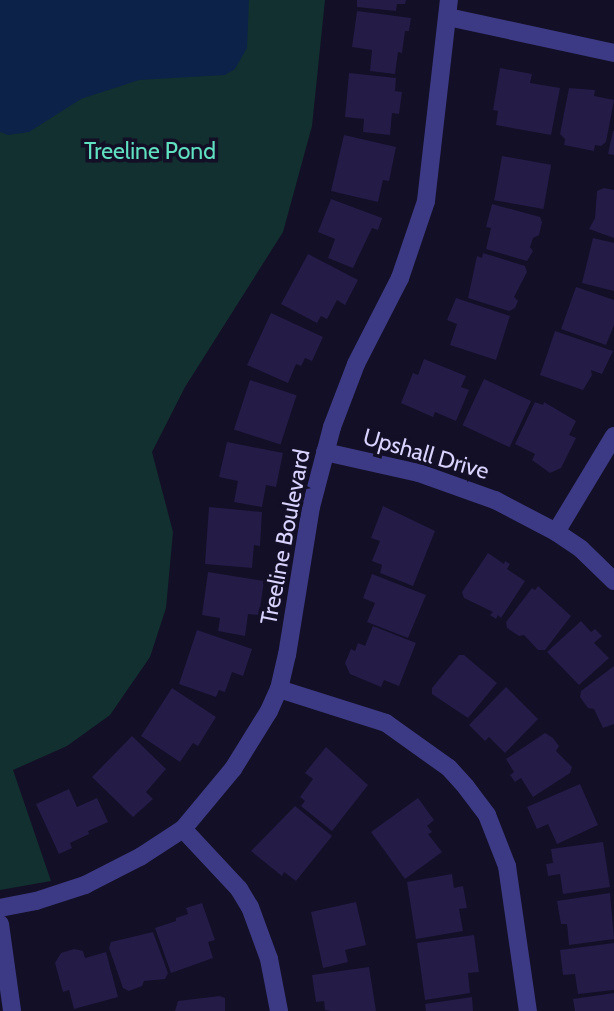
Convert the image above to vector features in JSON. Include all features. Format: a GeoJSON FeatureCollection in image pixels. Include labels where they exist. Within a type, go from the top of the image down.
{"type":"FeatureCollection","features":[{"type":"Feature","properties":{"kind":"street"},"geometry":{"type":"LineString","coordinates":[[449,9],[614,52]]}},
{"type":"Feature","properties":{"kind":"street","name":"Treeline Boulevard"},"geometry":{"type":"LineString","coordinates":[[0,908],[63,894],[106,876],[183,829],[233,769],[254,738],[279,688],[296,606],[311,508],[325,452],[356,364],[400,278],[419,227],[431,173],[449,9]]}},
{"type":"Feature","properties":{"kind":"street"},"geometry":{"type":"LineString","coordinates":[[556,532],[614,436]]}},
{"type":"Feature","properties":{"kind":"street","name":"Upshall Drive"},"geometry":{"type":"LineString","coordinates":[[325,452],[419,472],[467,489],[556,532],[581,549],[614,581]]}},
{"type":"Feature","properties":{"kind":"street"},"geometry":{"type":"LineString","coordinates":[[279,688],[386,723],[449,768],[466,787],[487,815],[507,866],[528,1011]]}},
{"type":"Feature","properties":{"kind":"street"},"geometry":{"type":"LineString","coordinates":[[183,829],[239,889],[250,907],[268,960],[279,1011]]}},
{"type":"Feature","properties":{"kind":"street"},"geometry":{"type":"LineString","coordinates":[[0,924],[12,1011]]}},
{"type":"Feature","properties":{"kind":"green space","name":"Treeline Pond"},"geometry":{"type":"Polygon","coordinates":[[[0,0],[325,0],[312,126],[283,232],[185,387],[152,452],[173,532],[166,608],[150,657],[110,715],[67,746],[13,770],[51,881],[0,890],[0,0]]]}},
{"type":"Feature","properties":{"kind":"water"},"geometry":{"type":"Polygon","coordinates":[[[0,0],[249,0],[247,48],[235,69],[225,75],[139,80],[81,99],[29,132],[8,135],[0,132],[0,0]]]}},
{"type":"Feature","properties":{"kind":"building"},"geometry":{"type":"Polygon","coordinates":[[[357,0],[406,0],[405,4],[397,4],[396,11],[357,7],[357,0]]]}},
{"type":"Feature","properties":{"kind":"building"},"geometry":{"type":"Polygon","coordinates":[[[357,11],[411,18],[409,31],[405,31],[402,53],[398,52],[395,74],[370,71],[372,50],[352,47],[357,11]]]}},
{"type":"Feature","properties":{"kind":"building"},"geometry":{"type":"Polygon","coordinates":[[[500,68],[532,74],[530,83],[560,88],[551,135],[496,125],[498,111],[493,110],[500,68]]]}},
{"type":"Feature","properties":{"kind":"building"},"geometry":{"type":"Polygon","coordinates":[[[349,73],[396,78],[395,91],[402,92],[399,114],[392,113],[390,135],[363,132],[364,119],[345,117],[349,73]]]}},
{"type":"Feature","properties":{"kind":"building"},"geometry":{"type":"Polygon","coordinates":[[[569,88],[595,90],[594,96],[614,100],[606,142],[601,146],[595,145],[594,151],[564,145],[565,139],[560,134],[569,88]]]}},
{"type":"Feature","properties":{"kind":"building"},"geometry":{"type":"Polygon","coordinates":[[[614,131],[614,155],[608,154],[614,131]]]}},
{"type":"Feature","properties":{"kind":"building"},"geometry":{"type":"Polygon","coordinates":[[[344,135],[396,147],[389,181],[383,180],[378,202],[331,191],[344,135]]]}},
{"type":"Feature","properties":{"kind":"building"},"geometry":{"type":"Polygon","coordinates":[[[502,156],[551,165],[543,209],[494,200],[502,156]]]}},
{"type":"Feature","properties":{"kind":"building"},"geometry":{"type":"Polygon","coordinates":[[[604,188],[614,190],[614,238],[589,229],[595,218],[597,191],[604,188]]]}},
{"type":"Feature","properties":{"kind":"building"},"geometry":{"type":"Polygon","coordinates":[[[331,199],[382,218],[378,230],[372,228],[353,268],[328,258],[335,239],[318,232],[331,199]]]}},
{"type":"Feature","properties":{"kind":"building"},"geometry":{"type":"Polygon","coordinates":[[[492,204],[540,217],[542,222],[539,235],[533,238],[530,247],[533,251],[527,261],[486,249],[491,228],[486,227],[492,204]]]}},
{"type":"Feature","properties":{"kind":"building"},"geometry":{"type":"Polygon","coordinates":[[[593,238],[614,243],[614,291],[582,283],[593,238]]]}},
{"type":"Feature","properties":{"kind":"building"},"geometry":{"type":"Polygon","coordinates":[[[483,253],[525,266],[527,272],[514,297],[518,301],[515,308],[509,311],[468,298],[477,256],[482,258],[483,253]]]}},
{"type":"Feature","properties":{"kind":"building"},"geometry":{"type":"Polygon","coordinates":[[[308,254],[358,280],[345,305],[337,300],[327,319],[321,316],[317,323],[281,304],[308,254]]]}},
{"type":"Feature","properties":{"kind":"building"},"geometry":{"type":"Polygon","coordinates":[[[576,287],[614,300],[614,325],[606,345],[561,329],[576,287]]]}},
{"type":"Feature","properties":{"kind":"building"},"geometry":{"type":"Polygon","coordinates":[[[456,298],[510,316],[496,360],[450,345],[457,324],[447,320],[456,298]]]}},
{"type":"Feature","properties":{"kind":"building"},"geometry":{"type":"Polygon","coordinates":[[[271,313],[323,337],[312,361],[305,358],[301,366],[296,364],[288,383],[247,365],[271,313]]]}},
{"type":"Feature","properties":{"kind":"building"},"geometry":{"type":"Polygon","coordinates":[[[555,331],[613,351],[602,374],[591,370],[592,375],[583,390],[540,375],[555,331]]]}},
{"type":"Feature","properties":{"kind":"building"},"geometry":{"type":"Polygon","coordinates":[[[424,359],[466,376],[461,387],[469,390],[456,421],[435,412],[433,417],[401,403],[413,373],[418,375],[424,359]]]}},
{"type":"Feature","properties":{"kind":"building"},"geometry":{"type":"Polygon","coordinates":[[[484,379],[531,401],[510,447],[462,425],[484,379]]]}},
{"type":"Feature","properties":{"kind":"building"},"geometry":{"type":"Polygon","coordinates":[[[250,380],[297,395],[281,445],[234,429],[250,380]]]}},
{"type":"Feature","properties":{"kind":"building"},"geometry":{"type":"Polygon","coordinates":[[[535,402],[543,405],[544,402],[576,421],[569,435],[576,438],[561,468],[550,473],[532,460],[535,454],[515,444],[535,402]]]}},
{"type":"Feature","properties":{"kind":"building"},"geometry":{"type":"Polygon","coordinates":[[[227,442],[283,453],[276,487],[266,485],[262,507],[234,502],[238,481],[219,477],[227,442]]]}},
{"type":"Feature","properties":{"kind":"building"},"geometry":{"type":"Polygon","coordinates":[[[383,506],[435,531],[413,586],[380,573],[382,565],[372,561],[380,541],[371,538],[383,506]]]}},
{"type":"Feature","properties":{"kind":"building"},"geometry":{"type":"Polygon","coordinates":[[[209,507],[262,512],[260,546],[254,545],[252,568],[205,564],[209,507]]]}},
{"type":"Feature","properties":{"kind":"building"},"geometry":{"type":"Polygon","coordinates":[[[488,553],[504,564],[505,561],[510,564],[507,569],[525,581],[501,618],[498,615],[496,619],[490,615],[493,612],[464,598],[462,592],[488,553]]]}},
{"type":"Feature","properties":{"kind":"building"},"geometry":{"type":"Polygon","coordinates":[[[208,572],[264,581],[259,615],[248,614],[245,636],[218,631],[220,618],[202,615],[208,572]]]}},
{"type":"Feature","properties":{"kind":"building"},"geometry":{"type":"Polygon","coordinates":[[[372,574],[426,595],[408,638],[367,622],[375,603],[363,598],[372,574]]]}},
{"type":"Feature","properties":{"kind":"building"},"geometry":{"type":"Polygon","coordinates":[[[538,586],[571,616],[545,650],[538,650],[524,635],[519,636],[507,628],[506,622],[532,588],[535,590],[538,586]]]}},
{"type":"Feature","properties":{"kind":"building"},"geometry":{"type":"Polygon","coordinates":[[[581,621],[591,632],[595,629],[602,636],[594,643],[609,658],[579,685],[547,652],[581,621]]]}},
{"type":"Feature","properties":{"kind":"building"},"geometry":{"type":"Polygon","coordinates":[[[373,626],[416,643],[399,686],[384,680],[381,687],[350,674],[345,663],[351,649],[355,651],[358,643],[365,646],[373,626]]]}},
{"type":"Feature","properties":{"kind":"building"},"geometry":{"type":"Polygon","coordinates":[[[197,630],[252,649],[243,676],[232,672],[225,692],[219,690],[216,697],[179,684],[197,630]]]}},
{"type":"Feature","properties":{"kind":"building"},"geometry":{"type":"Polygon","coordinates":[[[459,655],[464,655],[497,683],[468,718],[432,694],[432,688],[459,655]]]}},
{"type":"Feature","properties":{"kind":"building"},"geometry":{"type":"Polygon","coordinates":[[[614,666],[614,724],[603,728],[594,709],[588,708],[580,697],[581,691],[614,666]]]}},
{"type":"Feature","properties":{"kind":"building"},"geometry":{"type":"Polygon","coordinates":[[[506,687],[538,719],[505,753],[489,737],[485,741],[469,725],[506,687]]]}},
{"type":"Feature","properties":{"kind":"building"},"geometry":{"type":"Polygon","coordinates":[[[172,688],[216,717],[198,746],[193,743],[180,762],[141,736],[172,688]]]}},
{"type":"Feature","properties":{"kind":"building"},"geometry":{"type":"Polygon","coordinates":[[[545,733],[553,738],[559,746],[556,751],[572,767],[570,773],[533,797],[521,778],[515,782],[510,775],[514,772],[506,759],[545,733]]]}},
{"type":"Feature","properties":{"kind":"building"},"geometry":{"type":"Polygon","coordinates":[[[132,736],[166,769],[146,792],[153,799],[133,817],[92,777],[132,736]]]}},
{"type":"Feature","properties":{"kind":"building"},"geometry":{"type":"Polygon","coordinates":[[[326,747],[368,785],[332,831],[301,806],[305,801],[300,797],[313,779],[305,773],[326,747]]]}},
{"type":"Feature","properties":{"kind":"building"},"geometry":{"type":"Polygon","coordinates":[[[580,784],[598,825],[557,844],[548,824],[537,829],[527,807],[580,784]]]}},
{"type":"Feature","properties":{"kind":"building"},"geometry":{"type":"Polygon","coordinates":[[[69,789],[77,807],[97,798],[108,822],[88,831],[89,834],[70,843],[72,848],[59,854],[36,804],[69,789]]]}},
{"type":"Feature","properties":{"kind":"building"},"geometry":{"type":"Polygon","coordinates":[[[418,798],[434,820],[427,826],[432,832],[428,834],[442,852],[405,879],[371,832],[418,798]]]}},
{"type":"Feature","properties":{"kind":"building"},"geometry":{"type":"Polygon","coordinates":[[[295,806],[332,836],[296,881],[284,872],[282,876],[251,851],[295,806]]]}},
{"type":"Feature","properties":{"kind":"building"},"geometry":{"type":"Polygon","coordinates":[[[603,842],[610,887],[563,894],[560,874],[548,876],[546,864],[553,863],[551,849],[603,842]]]}},
{"type":"Feature","properties":{"kind":"building"},"geometry":{"type":"Polygon","coordinates":[[[452,874],[454,888],[463,886],[467,908],[459,909],[463,931],[416,939],[407,882],[452,874]]]}},
{"type":"Feature","properties":{"kind":"building"},"geometry":{"type":"Polygon","coordinates":[[[610,893],[614,939],[569,945],[567,924],[561,924],[557,901],[610,893]]]}},
{"type":"Feature","properties":{"kind":"building"},"geometry":{"type":"Polygon","coordinates":[[[356,902],[366,945],[345,950],[348,962],[323,968],[311,912],[356,902]]]}},
{"type":"Feature","properties":{"kind":"building"},"geometry":{"type":"Polygon","coordinates":[[[202,903],[215,940],[208,942],[213,958],[171,973],[155,928],[176,921],[176,918],[188,914],[186,908],[202,903]]]}},
{"type":"Feature","properties":{"kind":"building"},"geometry":{"type":"Polygon","coordinates":[[[153,932],[168,973],[165,979],[144,981],[142,986],[129,991],[123,988],[109,948],[111,942],[153,932]]]}},
{"type":"Feature","properties":{"kind":"building"},"geometry":{"type":"Polygon","coordinates":[[[474,935],[479,972],[468,973],[470,993],[425,1000],[417,943],[474,935]]]}},
{"type":"Feature","properties":{"kind":"building"},"geometry":{"type":"Polygon","coordinates":[[[614,943],[614,990],[578,994],[575,974],[563,975],[560,950],[614,943]]]}},
{"type":"Feature","properties":{"kind":"building"},"geometry":{"type":"Polygon","coordinates":[[[74,949],[83,951],[85,958],[106,952],[118,997],[74,1009],[69,990],[63,992],[55,963],[61,953],[74,949]]]}},
{"type":"Feature","properties":{"kind":"building"},"geometry":{"type":"Polygon","coordinates":[[[369,967],[376,1011],[331,1011],[325,1010],[324,1001],[316,1002],[312,975],[369,967]]]}},
{"type":"Feature","properties":{"kind":"building"},"geometry":{"type":"Polygon","coordinates":[[[614,993],[614,1011],[575,1011],[573,999],[614,993]]]}},
{"type":"Feature","properties":{"kind":"building"},"geometry":{"type":"Polygon","coordinates":[[[220,996],[225,998],[225,1011],[175,1011],[178,1001],[220,996]]]}},
{"type":"Feature","properties":{"kind":"building"},"geometry":{"type":"Polygon","coordinates":[[[472,997],[473,1011],[426,1011],[425,1004],[472,997]]]}}]}
